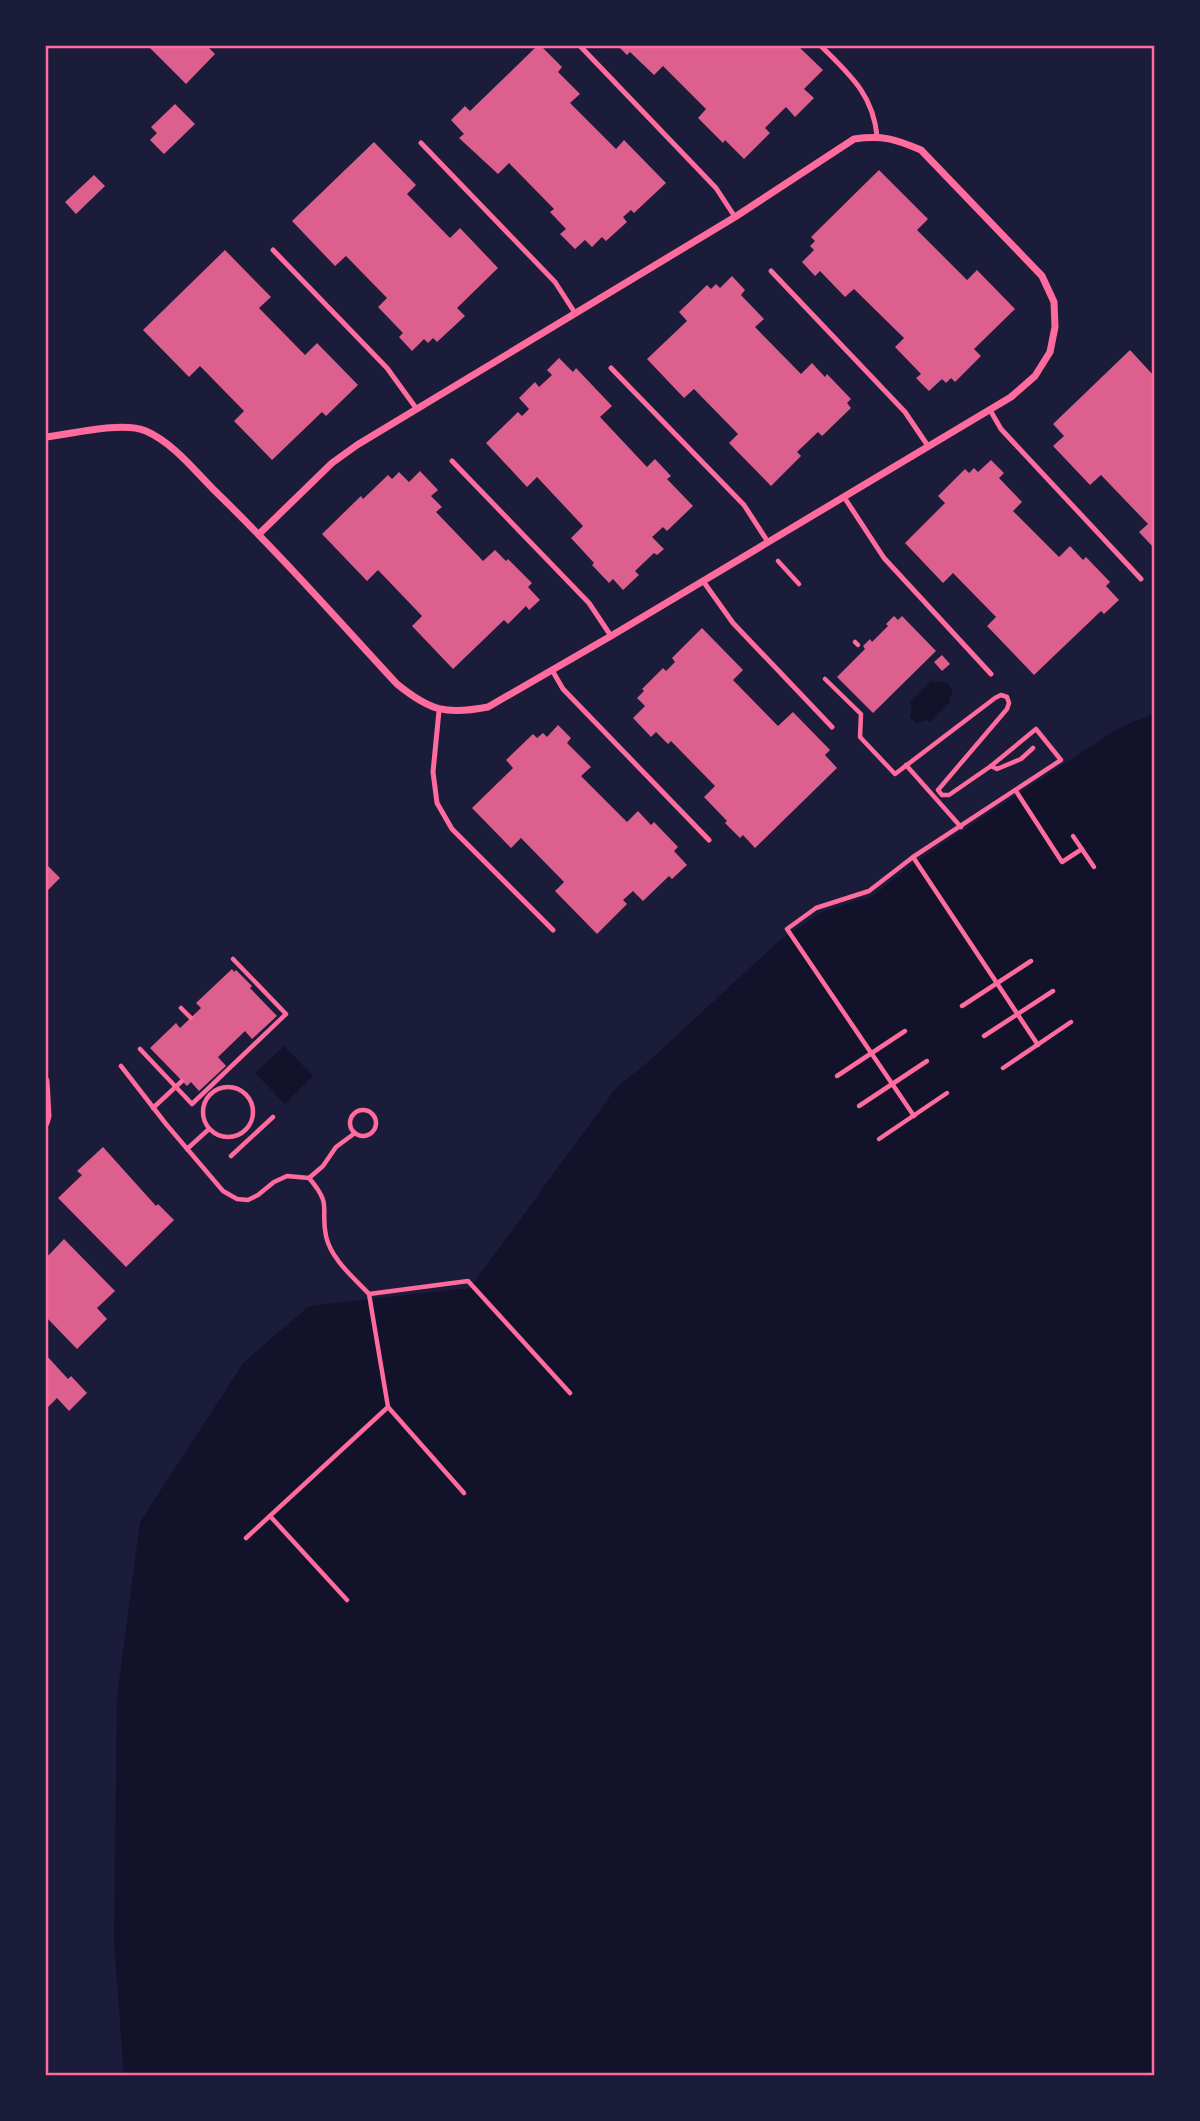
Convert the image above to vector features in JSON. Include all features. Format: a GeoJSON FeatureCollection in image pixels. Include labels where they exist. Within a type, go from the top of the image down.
{"type":"FeatureCollection","features":[{"type":"Feature","properties":{"kind":"street"},"geometry":{"type":"LineString","coordinates":[[46,437],[115,428],[145,431],[172,448],[259,534],[397,684],[416,700],[439,711],[465,711],[488,707],[1011,397],[1035,376],[1050,352],[1055,327],[1054,302],[1042,276],[921,150],[896,139],[877,136],[854,139],[735,217],[416,408],[332,463],[259,534]]}},
{"type":"Feature","properties":{"kind":"street"},"geometry":{"type":"LineString","coordinates":[[46,1081],[46,1123]]}},
{"type":"Feature","properties":{"kind":"lane"},"geometry":{"type":"LineString","coordinates":[[821,46],[859,84],[876,123],[877,136]]}},
{"type":"Feature","properties":{"kind":"lane"},"geometry":{"type":"LineString","coordinates":[[581,47],[716,188],[735,217]]}},
{"type":"Feature","properties":{"kind":"lane"},"geometry":{"type":"LineString","coordinates":[[421,143],[555,282],[575,313]]}},
{"type":"Feature","properties":{"kind":"lane"},"geometry":{"type":"LineString","coordinates":[[273,250],[387,368],[416,408]]}},
{"type":"Feature","properties":{"kind":"lane"},"geometry":{"type":"LineString","coordinates":[[771,271],[905,412],[928,446]]}},
{"type":"Feature","properties":{"kind":"lane"},"geometry":{"type":"LineString","coordinates":[[611,368],[744,505],[768,542]]}},
{"type":"Feature","properties":{"kind":"lane"},"geometry":{"type":"LineString","coordinates":[[990,410],[1001,429],[1141,579]]}},
{"type":"Feature","properties":{"kind":"lane"},"geometry":{"type":"LineString","coordinates":[[452,461],[589,603],[611,636]]}},
{"type":"Feature","properties":{"kind":"lane"},"geometry":{"type":"LineString","coordinates":[[844,497],[884,558],[990,674]]}},
{"type":"Feature","properties":{"kind":"lane"},"geometry":{"type":"LineString","coordinates":[[703,581],[733,623],[832,726]]}},
{"type":"Feature","properties":{"kind":"lane"},"geometry":{"type":"LineString","coordinates":[[552,670],[563,689],[709,840]]}},
{"type":"Feature","properties":{"kind":"lane"},"geometry":{"type":"LineString","coordinates":[[439,711],[433,772],[438,803],[453,828],[552,930]]}},
{"type":"Feature","properties":{"kind":"path"},"geometry":{"type":"LineString","coordinates":[[778,561],[799,584]]}},
{"type":"Feature","properties":{"kind":"path"},"geometry":{"type":"LineString","coordinates":[[825,679],[861,714],[860,737],[895,774],[995,698],[1001,695],[1007,697],[1007,709],[933,795]]}},
{"type":"Feature","properties":{"kind":"path"},"geometry":{"type":"LineString","coordinates":[[914,1116],[787,929],[816,908],[869,891],[913,858],[1062,760],[1039,731],[1033,731],[949,795],[942,795],[938,790]]}},
{"type":"Feature","properties":{"kind":"path"},"geometry":{"type":"LineString","coordinates":[[990,766],[997,769],[1021,759],[1033,748]]}},
{"type":"Feature","properties":{"kind":"path"},"geometry":{"type":"LineString","coordinates":[[906,765],[961,827]]}},
{"type":"Feature","properties":{"kind":"path"},"geometry":{"type":"LineString","coordinates":[[1016,791],[1062,862],[1082,849]]}},
{"type":"Feature","properties":{"kind":"path"},"geometry":{"type":"LineString","coordinates":[[1073,836],[1094,867]]}},
{"type":"Feature","properties":{"kind":"path"},"geometry":{"type":"LineString","coordinates":[[913,858],[1038,1045]]}},
{"type":"Feature","properties":{"kind":"path"},"geometry":{"type":"LineString","coordinates":[[140,1049],[192,1104],[243,1058],[286,1014],[233,958]]}},
{"type":"Feature","properties":{"kind":"path"},"geometry":{"type":"LineString","coordinates":[[962,1006],[1031,961]]}},
{"type":"Feature","properties":{"kind":"path"},"geometry":{"type":"LineString","coordinates":[[984,1036],[1053,991]]}},
{"type":"Feature","properties":{"kind":"path"},"geometry":{"type":"LineString","coordinates":[[181,1008],[191,1018]]}},
{"type":"Feature","properties":{"kind":"path"},"geometry":{"type":"LineString","coordinates":[[1003,1068],[1071,1023]]}},
{"type":"Feature","properties":{"kind":"path"},"geometry":{"type":"LineString","coordinates":[[836,1076],[905,1031]]}},
{"type":"Feature","properties":{"kind":"path"},"geometry":{"type":"LineString","coordinates":[[859,1106],[928,1060]]}},
{"type":"Feature","properties":{"kind":"path"},"geometry":{"type":"LineString","coordinates":[[121,1066],[223,1191],[237,1199],[247,1200],[258,1195],[274,1182],[287,1176],[309,1178],[323,1166],[336,1147],[355,1133]]}},
{"type":"Feature","properties":{"kind":"path"},"geometry":{"type":"LineString","coordinates":[[153,1108],[182,1081]]}},
{"type":"Feature","properties":{"kind":"path"},"geometry":{"type":"LineString","coordinates":[[234,1087],[247,1095],[253,1112],[246,1130],[233,1138],[225,1138],[209,1129],[203,1115],[203,1107],[209,1091],[234,1087]]}},
{"type":"Feature","properties":{"kind":"path"},"geometry":{"type":"LineString","coordinates":[[879,1139],[947,1093]]}},
{"type":"Feature","properties":{"kind":"path"},"geometry":{"type":"LineString","coordinates":[[359,1110],[371,1112],[376,1119],[375,1129],[363,1136],[355,1133],[349,1122],[352,1115],[359,1110]]}},
{"type":"Feature","properties":{"kind":"path"},"geometry":{"type":"LineString","coordinates":[[231,1156],[273,1117]]}},
{"type":"Feature","properties":{"kind":"path"},"geometry":{"type":"LineString","coordinates":[[187,1149],[209,1129]]}},
{"type":"Feature","properties":{"kind":"path"},"geometry":{"type":"LineString","coordinates":[[246,1130],[252,1137]]}},
{"type":"Feature","properties":{"kind":"path"},"geometry":{"type":"LineString","coordinates":[[309,1178],[321,1193],[325,1205],[325,1234],[332,1251],[369,1294],[388,1407],[464,1493]]}},
{"type":"Feature","properties":{"kind":"path"},"geometry":{"type":"LineString","coordinates":[[369,1294],[468,1281],[570,1393]]}},
{"type":"Feature","properties":{"kind":"path"},"geometry":{"type":"LineString","coordinates":[[246,1538],[388,1407]]}},
{"type":"Feature","properties":{"kind":"path"},"geometry":{"type":"LineString","coordinates":[[270,1516],[346,1600]]}},
{"type":"Feature","properties":{"kind":"shaded area"},"geometry":{"type":"Polygon","coordinates":[[[931,681],[949,684],[953,692],[949,699],[951,701],[930,722],[927,720],[916,723],[910,717],[910,702],[931,681]]]}},
{"type":"Feature","properties":{"kind":"shaded area"},"geometry":{"type":"Polygon","coordinates":[[[1154,713],[1154,2075],[124,2076],[114,1941],[117,1697],[140,1522],[244,1362],[309,1306],[470,1288],[616,1088],[648,1062],[779,941],[822,912],[873,896],[911,865],[1117,729],[1154,713]]]}},
{"type":"Feature","properties":{"kind":"shaded area"},"geometry":{"type":"Polygon","coordinates":[[[284,1046],[313,1076],[285,1104],[255,1073],[284,1046]]]}},
{"type":"Feature","properties":{"kind":"building"},"geometry":{"type":"Polygon","coordinates":[[[207,46],[215,54],[186,84],[150,48],[207,46]]]}},
{"type":"Feature","properties":{"kind":"building"},"geometry":{"type":"Polygon","coordinates":[[[537,46],[541,46],[562,67],[558,72],[580,94],[570,103],[616,149],[624,140],[666,183],[634,213],[631,210],[623,217],[627,222],[606,241],[602,237],[592,247],[585,240],[575,249],[560,234],[566,229],[550,212],[554,209],[509,163],[498,174],[459,138],[464,134],[451,120],[465,106],[470,111],[537,46]]]}},
{"type":"Feature","properties":{"kind":"building"},"geometry":{"type":"Polygon","coordinates":[[[618,46],[798,46],[823,70],[804,89],[814,98],[795,117],[786,107],[765,128],[770,133],[744,159],[698,118],[706,109],[663,66],[654,75],[630,52],[627,55],[618,46]]]}},
{"type":"Feature","properties":{"kind":"building"},"geometry":{"type":"Polygon","coordinates":[[[175,104],[195,124],[164,154],[150,140],[157,133],[151,127],[175,104]]]}},
{"type":"Feature","properties":{"kind":"building"},"geometry":{"type":"Polygon","coordinates":[[[374,142],[416,185],[407,194],[450,238],[460,228],[498,268],[457,308],[465,316],[437,342],[433,338],[428,343],[424,339],[412,351],[399,337],[403,333],[378,307],[387,298],[346,256],[335,266],[292,221],[374,142]]]}},
{"type":"Feature","properties":{"kind":"building"},"geometry":{"type":"Polygon","coordinates":[[[879,170],[928,219],[917,230],[967,280],[977,270],[1015,309],[974,349],[981,356],[955,382],[951,378],[946,383],[942,379],[929,391],[916,378],[921,374],[895,347],[904,338],[854,289],[845,297],[820,271],[815,276],[802,262],[814,250],[810,246],[815,241],[811,237],[879,170]]]}},
{"type":"Feature","properties":{"kind":"building"},"geometry":{"type":"Polygon","coordinates":[[[94,175],[105,186],[76,214],[65,202],[94,175]]]}},
{"type":"Feature","properties":{"kind":"building"},"geometry":{"type":"Polygon","coordinates":[[[225,250],[271,297],[259,308],[305,355],[317,343],[358,385],[326,416],[322,412],[272,460],[234,421],[244,411],[200,366],[189,377],[143,330],[225,250]]]}},
{"type":"Feature","properties":{"kind":"building"},"geometry":{"type":"Polygon","coordinates":[[[732,276],[745,290],[741,295],[764,319],[755,327],[801,374],[812,363],[851,399],[847,403],[851,408],[822,436],[818,432],[797,452],[801,456],[771,486],[729,443],[738,434],[694,389],[684,398],[647,359],[687,321],[679,312],[707,285],[711,289],[716,284],[720,288],[732,276]]]}},
{"type":"Feature","properties":{"kind":"building"},"geometry":{"type":"Polygon","coordinates":[[[1130,350],[1154,376],[1154,548],[1139,532],[1148,524],[1101,475],[1090,485],[1053,446],[1064,436],[1053,424],[1130,350]]]}},
{"type":"Feature","properties":{"kind":"building"},"geometry":{"type":"Polygon","coordinates":[[[559,358],[573,372],[576,368],[612,406],[600,417],[647,467],[655,459],[671,476],[667,479],[693,506],[667,531],[663,527],[652,537],[664,549],[657,555],[654,553],[635,571],[639,575],[623,590],[613,579],[609,583],[571,538],[583,526],[537,477],[527,487],[486,443],[518,412],[522,416],[529,409],[519,398],[535,382],[539,387],[552,375],[547,370],[559,358]]]}},
{"type":"Feature","properties":{"kind":"building"},"geometry":{"type":"Polygon","coordinates":[[[991,460],[1004,473],[999,478],[1022,502],[1013,511],[1059,557],[1070,546],[1083,560],[1086,557],[1110,582],[1106,586],[1119,600],[1104,614],[1101,611],[1034,675],[987,626],[996,617],[953,573],[943,583],[905,543],[945,503],[938,496],[965,469],[969,473],[974,468],[978,472],[991,460]]]}},
{"type":"Feature","properties":{"kind":"building"},"geometry":{"type":"Polygon","coordinates":[[[420,471],[438,490],[431,496],[442,507],[436,512],[483,561],[495,550],[506,561],[508,559],[532,583],[528,587],[540,600],[529,610],[526,606],[508,624],[504,620],[453,669],[412,626],[422,616],[378,570],[367,581],[322,534],[361,496],[363,499],[388,475],[392,479],[399,472],[409,482],[420,471]]]}},
{"type":"Feature","properties":{"kind":"building"},"geometry":{"type":"Polygon","coordinates":[[[894,616],[898,620],[902,616],[936,651],[873,713],[837,677],[865,649],[863,646],[870,639],[872,642],[888,626],[886,624],[894,616]]]}},
{"type":"Feature","properties":{"kind":"building"},"geometry":{"type":"Polygon","coordinates":[[[702,628],[743,670],[733,680],[778,726],[793,712],[830,750],[825,755],[837,768],[755,848],[743,835],[740,838],[725,823],[727,821],[704,797],[715,786],[671,741],[668,744],[656,732],[651,737],[633,718],[645,706],[637,698],[644,691],[642,689],[663,668],[666,671],[675,662],[672,658],[702,628]]]}},
{"type":"Feature","properties":{"kind":"building"},"geometry":{"type":"Polygon","coordinates":[[[942,655],[950,664],[942,671],[934,662],[942,655]]]}},
{"type":"Feature","properties":{"kind":"building"},"geometry":{"type":"Polygon","coordinates":[[[558,725],[571,738],[567,743],[591,767],[581,776],[627,822],[638,811],[651,825],[654,822],[678,847],[674,851],[687,865],[672,879],[669,876],[643,901],[633,891],[623,900],[627,904],[597,934],[555,891],[564,882],[521,838],[511,848],[472,808],[513,768],[506,760],[533,734],[537,738],[543,733],[547,737],[558,725]]]}},
{"type":"Feature","properties":{"kind":"building"},"geometry":{"type":"Polygon","coordinates":[[[48,866],[60,878],[46,892],[46,868],[48,866]]]}},
{"type":"Feature","properties":{"kind":"building"},"geometry":{"type":"Polygon","coordinates":[[[232,969],[252,986],[250,988],[277,1016],[252,1039],[245,1031],[218,1057],[226,1066],[199,1091],[191,1082],[187,1086],[150,1048],[176,1023],[180,1028],[201,1008],[196,1003],[232,969]]]}},
{"type":"Feature","properties":{"kind":"building"},"geometry":{"type":"Polygon","coordinates":[[[103,1147],[156,1206],[158,1204],[174,1220],[126,1267],[58,1198],[82,1175],[77,1171],[103,1147]]]}},
{"type":"Feature","properties":{"kind":"building"},"geometry":{"type":"Polygon","coordinates":[[[64,1239],[115,1291],[97,1308],[107,1319],[77,1349],[46,1317],[46,1258],[64,1239]]]}},
{"type":"Feature","properties":{"kind":"building"},"geometry":{"type":"Polygon","coordinates":[[[46,1355],[68,1379],[71,1376],[87,1393],[69,1411],[57,1398],[46,1409],[46,1355]]]}}]}
